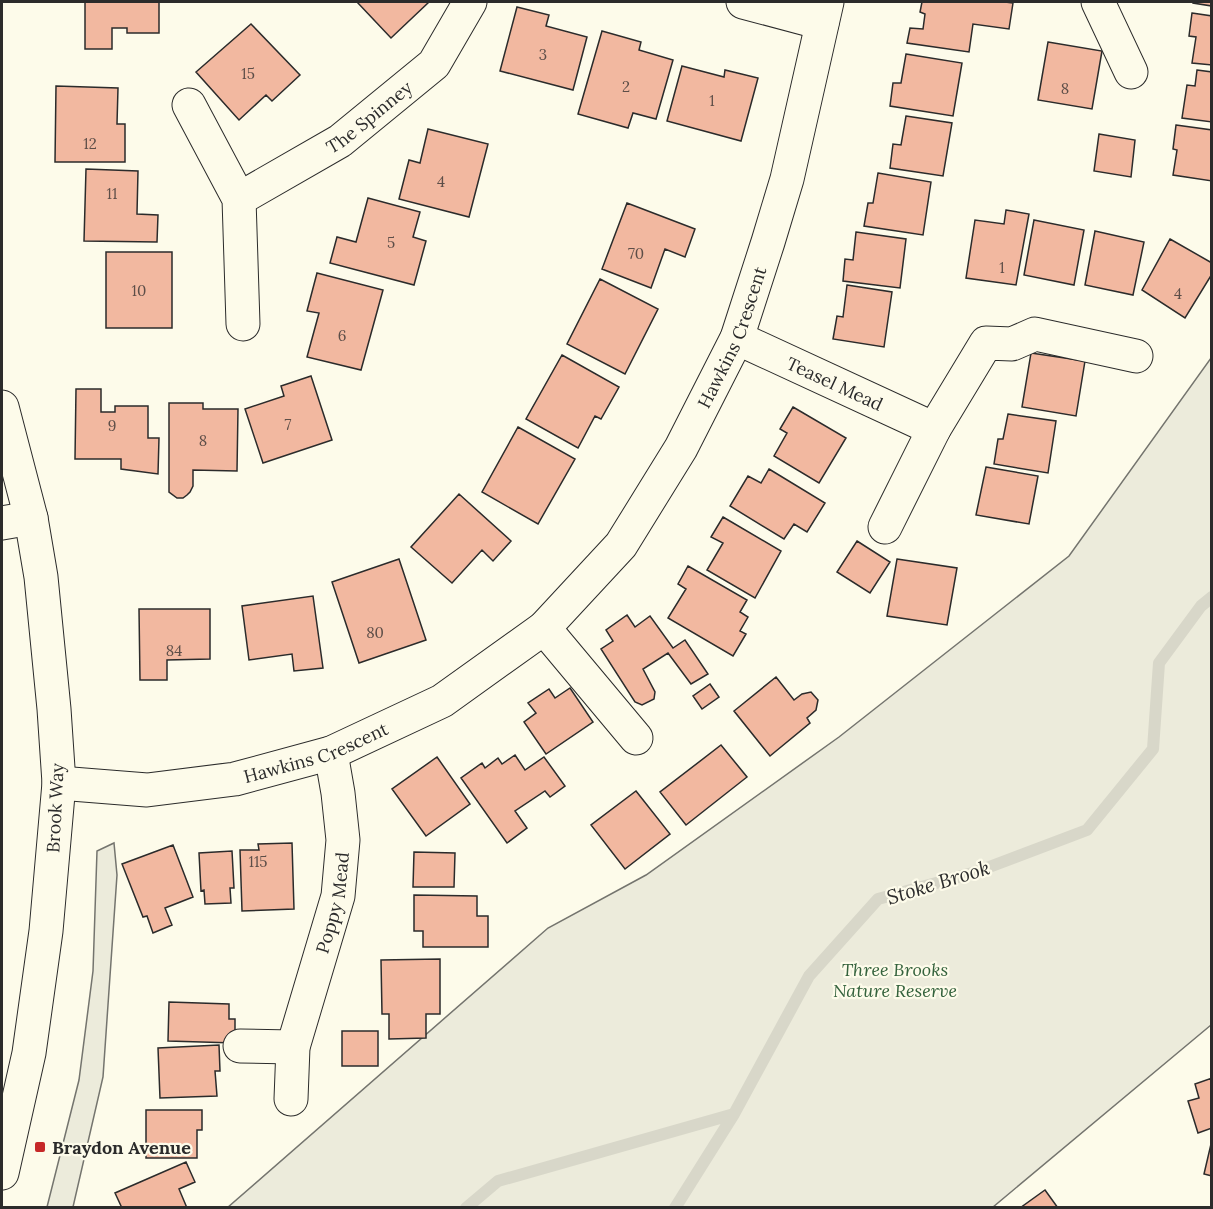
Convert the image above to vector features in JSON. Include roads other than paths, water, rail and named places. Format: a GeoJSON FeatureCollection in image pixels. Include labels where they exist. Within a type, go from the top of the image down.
{"type":"FeatureCollection","features":[{"type":"Feature","properties":{"kind":"street","name":"The Spinney"},"geometry":{"type":"LineString","coordinates":[[239,199],[340,141],[434,64],[470,2]]}},
{"type":"Feature","properties":{"kind":"street"},"geometry":{"type":"LineString","coordinates":[[743,2],[824,12]]}},
{"type":"Feature","properties":{"kind":"street"},"geometry":{"type":"LineString","coordinates":[[1098,2],[1131,72]]}},
{"type":"Feature","properties":{"kind":"street","name":"Hawkins Crescent"},"geometry":{"type":"LineString","coordinates":[[59,783],[147,790],[235,779],[331,753],[442,701],[544,627],[621,545],[681,448],[737,338],[787,179],[824,12]]}},
{"type":"Feature","properties":{"kind":"street"},"geometry":{"type":"LineString","coordinates":[[189,105],[239,199],[243,324]]}},
{"type":"Feature","properties":{"kind":"street"},"geometry":{"type":"LineString","coordinates":[[885,526],[934,429],[986,343],[1012,344],[1035,334],[1136,356]]}},
{"type":"Feature","properties":{"kind":"street","name":"Teasel Mead"},"geometry":{"type":"LineString","coordinates":[[737,338],[934,429]]}},
{"type":"Feature","properties":{"kind":"street","name":"Brook Way"},"geometry":{"type":"LineString","coordinates":[[2,407],[16,521],[41,577],[59,783],[46,930],[29,1053],[2,1173]]}},
{"type":"Feature","properties":{"kind":"street"},"geometry":{"type":"LineString","coordinates":[[544,627],[636,738]]}},
{"type":"Feature","properties":{"kind":"street","name":"Poppy Mead"},"geometry":{"type":"LineString","coordinates":[[291,1099],[292,1047],[338,896],[343,840],[331,753]]}},
{"type":"Feature","properties":{"kind":"street"},"geometry":{"type":"LineString","coordinates":[[240,1046],[292,1047]]}},
{"type":"Feature","properties":{"kind":"waterway","name":"Stoke Brook"},"geometry":{"type":"LineString","coordinates":[[675,1208],[734,1114],[809,976],[878,899],[976,872],[1087,830],[1153,749],[1159,663],[1201,606],[1212,597]]}},
{"type":"Feature","properties":{"kind":"waterway"},"geometry":{"type":"LineString","coordinates":[[466,1208],[498,1181],[734,1114]]}},
{"type":"Feature","properties":{"kind":"place","name":"Braydon Avenue"},"geometry":{"type":"Point","coordinates":[40,1147]}},
{"type":"Feature","properties":{"kind":"park label","name":"Three Brooks Nature Reserve"},"geometry":{"type":"Point","coordinates":[895,979]}}]}
